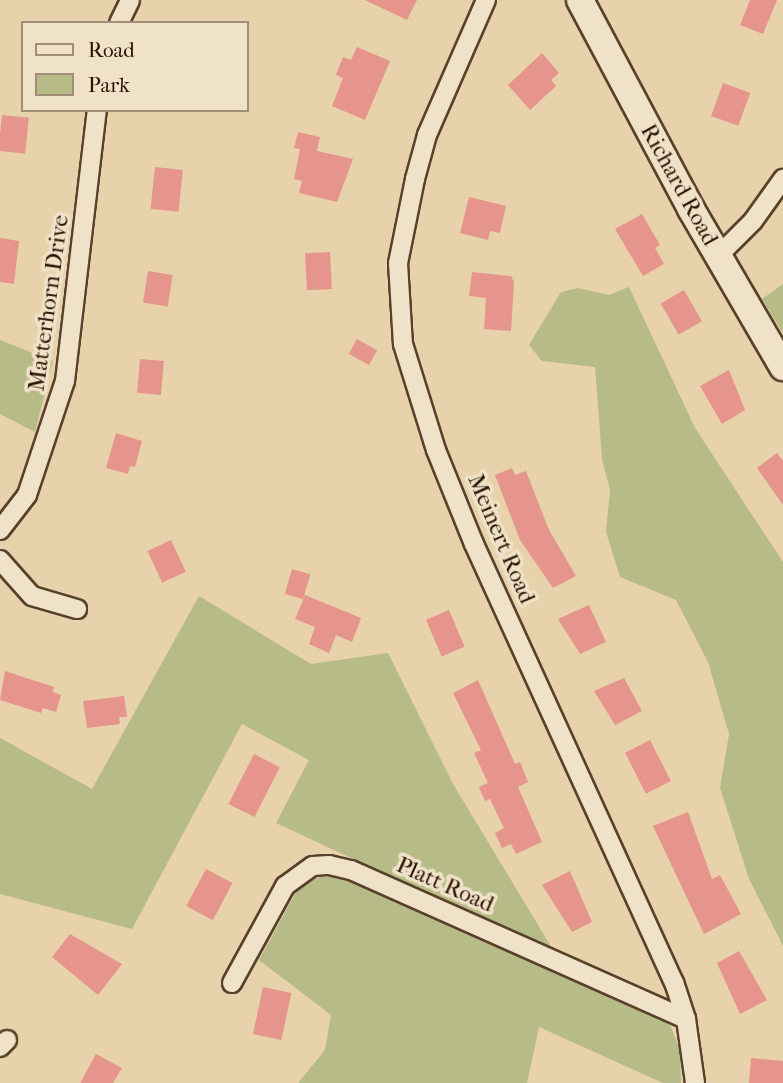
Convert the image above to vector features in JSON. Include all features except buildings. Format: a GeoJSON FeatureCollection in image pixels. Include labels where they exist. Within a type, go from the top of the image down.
{"type":"FeatureCollection","features":[{"type":"Feature","properties":{"kind":"street"},"geometry":{"type":"LineString","coordinates":[[121,21],[130,0]]}},
{"type":"Feature","properties":{"kind":"street","name":"Meinert Road"},"geometry":{"type":"LineString","coordinates":[[486,0],[428,135],[415,179],[398,263],[403,344],[436,450],[474,544],[674,982],[686,1019],[695,1083]]}},
{"type":"Feature","properties":{"kind":"street","name":"Richard Road"},"geometry":{"type":"LineString","coordinates":[[580,0],[783,367]]}},
{"type":"Feature","properties":{"kind":"street","name":"Matterhorn Drive"},"geometry":{"type":"LineString","coordinates":[[0,530],[27,495],[65,381],[97,112]]}},
{"type":"Feature","properties":{"kind":"street"},"geometry":{"type":"LineString","coordinates":[[719,255],[753,221],[783,179]]}},
{"type":"Feature","properties":{"kind":"street"},"geometry":{"type":"LineString","coordinates":[[0,560],[32,596],[77,610]]}},
{"type":"Feature","properties":{"kind":"street","name":"Platt Road"},"geometry":{"type":"LineString","coordinates":[[232,983],[285,886],[313,866],[329,865],[351,870],[686,1019]]}},
{"type":"Feature","properties":{"kind":"green space"},"geometry":{"type":"Polygon","coordinates":[[[783,284],[783,333],[762,299],[783,284]]]}},
{"type":"Feature","properties":{"kind":"green space"},"geometry":{"type":"Polygon","coordinates":[[[629,287],[695,428],[783,562],[783,946],[749,879],[720,788],[729,734],[708,662],[676,600],[620,577],[606,532],[610,490],[602,459],[595,367],[542,361],[529,345],[561,292],[578,288],[609,295],[629,287]]]}},
{"type":"Feature","properties":{"kind":"green space"},"geometry":{"type":"Polygon","coordinates":[[[0,340],[53,361],[35,432],[0,414],[0,340]]]}},
{"type":"Feature","properties":{"kind":"green space"},"geometry":{"type":"Polygon","coordinates":[[[199,596],[311,664],[388,653],[453,784],[555,953],[276,823],[309,760],[242,724],[132,929],[0,894],[0,738],[92,789],[199,596]]]}},
{"type":"Feature","properties":{"kind":"green space"},"geometry":{"type":"Polygon","coordinates":[[[327,874],[358,876],[670,1025],[680,1050],[681,1083],[663,1083],[539,1027],[527,1083],[298,1083],[325,1050],[331,1015],[259,960],[300,885],[327,874]]]}}]}
